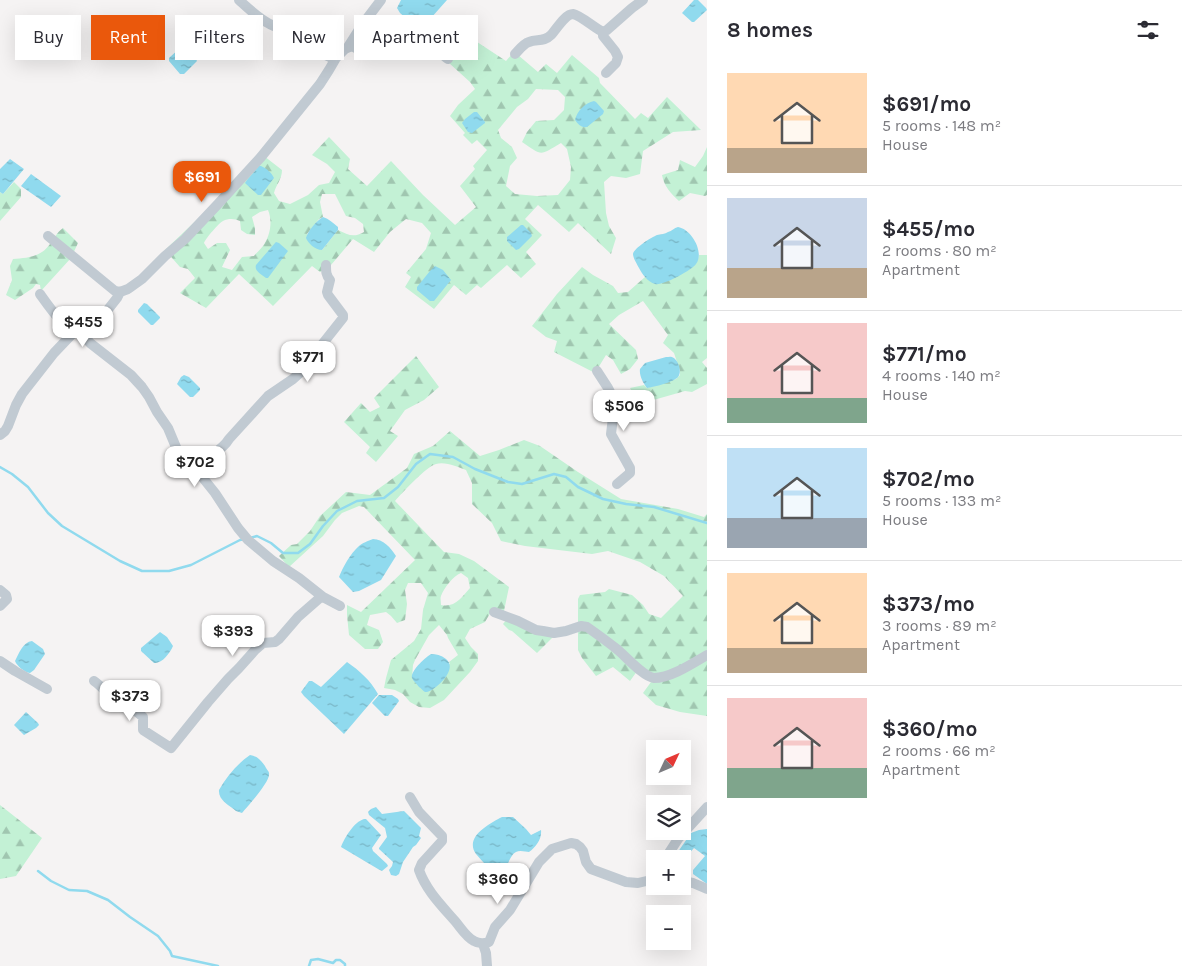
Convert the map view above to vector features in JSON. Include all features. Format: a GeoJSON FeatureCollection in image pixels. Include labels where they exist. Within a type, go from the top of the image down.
{"type":"FeatureCollection","features":[{"type":"Feature","properties":{"kind":"street"},"geometry":{"type":"LineString","coordinates":[[239,0],[273,26]]}},
{"type":"Feature","properties":{"kind":"street"},"geometry":{"type":"LineString","coordinates":[[344,51],[381,0]]}},
{"type":"Feature","properties":{"kind":"street"},"geometry":{"type":"LineString","coordinates":[[603,32],[642,0]]}},
{"type":"Feature","properties":{"kind":"street"},"geometry":{"type":"LineString","coordinates":[[515,54],[528,42],[547,38],[559,24],[569,15],[573,14],[603,32],[606,42],[615,51],[618,57],[616,63],[606,73]]}},
{"type":"Feature","properties":{"kind":"street"},"geometry":{"type":"LineString","coordinates":[[348,47],[354,46]]}},
{"type":"Feature","properties":{"kind":"street"},"geometry":{"type":"LineString","coordinates":[[0,435],[8,426],[22,394],[54,353],[79,334],[92,332],[120,292],[135,285],[185,239],[282,132],[320,84],[335,60]]}},
{"type":"Feature","properties":{"kind":"street"},"geometry":{"type":"LineString","coordinates":[[48,236],[115,291],[120,292]]}},
{"type":"Feature","properties":{"kind":"street"},"geometry":{"type":"LineString","coordinates":[[196,470],[204,459],[226,444],[268,396],[312,362],[320,347],[343,318],[343,315],[327,292],[330,280],[327,276],[326,265]]}},
{"type":"Feature","properties":{"kind":"street"},"geometry":{"type":"LineString","coordinates":[[40,294],[56,315],[132,375],[150,397],[168,428],[178,452],[215,493],[248,540],[273,561],[322,596],[340,606]]}},
{"type":"Feature","properties":{"kind":"street"},"geometry":{"type":"LineString","coordinates":[[597,372],[614,400],[611,434],[630,468],[630,473],[617,484]]}},
{"type":"Feature","properties":{"kind":"street"},"geometry":{"type":"LineString","coordinates":[[0,590],[6,595],[7,599],[0,606]]}},
{"type":"Feature","properties":{"kind":"street"},"geometry":{"type":"LineString","coordinates":[[94,681],[111,695],[138,712],[143,717],[143,730],[171,748],[213,696],[255,650],[263,643],[275,642],[279,639],[298,617],[322,596]]}},
{"type":"Feature","properties":{"kind":"street"},"geometry":{"type":"LineString","coordinates":[[494,612],[536,630],[554,633],[581,626],[587,627],[642,671],[654,678],[670,674],[707,655]]}},
{"type":"Feature","properties":{"kind":"street"},"geometry":{"type":"LineString","coordinates":[[0,661],[47,689]]}},
{"type":"Feature","properties":{"kind":"street"},"geometry":{"type":"LineString","coordinates":[[410,797],[418,812],[442,836],[442,841],[422,863],[419,870],[422,879],[434,898],[473,941],[483,944],[489,942],[495,927],[510,910],[539,862],[552,849],[571,843],[576,844],[583,850],[586,862],[591,870],[626,882],[638,883],[646,881]]}},
{"type":"Feature","properties":{"kind":"street"},"geometry":{"type":"LineString","coordinates":[[671,850],[678,839],[707,807]]}},
{"type":"Feature","properties":{"kind":"street"},"geometry":{"type":"LineString","coordinates":[[691,883],[707,889]]}},
{"type":"Feature","properties":{"kind":"street"},"geometry":{"type":"LineString","coordinates":[[483,944],[487,966]]}},
{"type":"Feature","properties":{"kind":"green space"},"geometry":{"type":"Polygon","coordinates":[[[478,43],[506,61],[512,54],[518,55],[538,72],[546,64],[557,73],[572,55],[599,78],[600,83],[635,119],[641,113],[648,118],[667,97],[701,130],[673,132],[643,151],[640,174],[626,178],[611,176],[604,182],[606,213],[609,226],[616,238],[611,254],[578,223],[569,232],[538,205],[525,219],[542,235],[526,252],[536,264],[521,278],[507,265],[481,288],[477,285],[466,295],[454,285],[434,309],[405,287],[411,277],[406,273],[426,249],[431,233],[422,223],[406,219],[390,232],[374,252],[353,239],[331,265],[320,272],[312,266],[273,306],[239,274],[206,308],[180,293],[195,278],[188,269],[180,267],[165,250],[264,156],[282,170],[274,193],[279,201],[290,204],[308,195],[319,185],[329,183],[335,172],[327,164],[312,155],[329,137],[350,159],[348,169],[367,186],[391,161],[455,225],[476,207],[460,186],[475,169],[473,166],[487,150],[477,140],[472,144],[463,135],[465,133],[450,116],[458,105],[475,89],[449,63],[449,60],[478,60],[478,43]],[[536,89],[528,99],[517,107],[498,130],[501,138],[512,147],[517,158],[510,166],[506,186],[515,194],[558,195],[570,180],[571,167],[567,149],[561,143],[541,153],[522,142],[536,121],[554,120],[564,110],[565,97],[558,90],[536,89]],[[322,194],[320,202],[323,217],[319,219],[307,234],[322,250],[338,230],[351,235],[364,232],[363,224],[355,218],[346,216],[335,194],[322,194]],[[268,210],[252,217],[255,235],[247,234],[241,230],[240,221],[230,219],[221,222],[207,238],[204,243],[208,249],[217,243],[226,243],[230,250],[222,267],[232,270],[242,257],[254,256],[263,246],[269,233],[270,219],[268,210]]]}},
{"type":"Feature","properties":{"kind":"green space"},"geometry":{"type":"Polygon","coordinates":[[[707,147],[707,195],[690,193],[679,201],[668,190],[662,175],[678,170],[680,160],[695,167],[707,147]]]}},
{"type":"Feature","properties":{"kind":"green space"},"geometry":{"type":"Polygon","coordinates":[[[14,182],[21,189],[21,197],[0,221],[0,192],[3,194],[14,182]]]}},
{"type":"Feature","properties":{"kind":"green space"},"geometry":{"type":"Polygon","coordinates":[[[63,228],[78,243],[71,258],[41,291],[40,285],[36,284],[15,300],[6,295],[12,280],[10,266],[13,259],[28,257],[42,252],[63,228]]]}},
{"type":"Feature","properties":{"kind":"green space"},"geometry":{"type":"Polygon","coordinates":[[[699,255],[707,255],[707,358],[702,362],[707,368],[707,384],[692,392],[685,391],[643,403],[637,401],[630,388],[644,385],[647,388],[676,379],[680,375],[674,353],[663,343],[668,335],[643,301],[619,315],[609,324],[636,350],[638,359],[630,369],[621,374],[613,360],[606,355],[595,373],[554,352],[557,341],[546,337],[532,326],[557,294],[582,267],[613,286],[618,293],[628,292],[645,277],[655,284],[698,260],[699,255]]]}},
{"type":"Feature","properties":{"kind":"green space"},"geometry":{"type":"Polygon","coordinates":[[[416,356],[439,387],[424,400],[405,410],[390,431],[398,436],[376,462],[366,453],[370,447],[344,422],[361,403],[370,412],[380,407],[374,398],[416,356]]]}},
{"type":"Feature","properties":{"kind":"green space"},"geometry":{"type":"Polygon","coordinates":[[[450,431],[480,456],[524,440],[540,446],[621,499],[678,509],[704,517],[707,514],[707,716],[680,712],[656,705],[643,693],[651,682],[640,667],[630,681],[613,667],[596,676],[578,650],[578,599],[580,595],[605,592],[609,589],[632,595],[643,605],[649,614],[661,618],[683,596],[664,576],[640,562],[608,551],[592,554],[525,546],[501,541],[492,523],[472,504],[472,483],[466,470],[443,463],[436,464],[427,469],[395,501],[444,552],[459,554],[474,561],[509,587],[504,611],[492,610],[485,622],[470,629],[465,638],[478,654],[478,661],[444,700],[430,708],[419,707],[410,702],[403,694],[384,688],[391,660],[414,641],[421,629],[423,610],[428,593],[421,583],[408,583],[405,590],[407,604],[405,620],[397,623],[386,612],[370,615],[367,625],[379,630],[383,642],[378,649],[365,649],[349,635],[347,605],[361,612],[415,560],[364,507],[359,506],[342,513],[323,536],[289,567],[279,556],[291,545],[297,544],[310,531],[320,516],[346,492],[370,495],[407,468],[414,454],[433,446],[450,431]],[[461,573],[452,579],[444,589],[441,605],[446,606],[454,603],[470,588],[468,578],[461,573]],[[439,625],[429,635],[415,660],[412,678],[450,664],[449,662],[458,655],[439,625]]]}},
{"type":"Feature","properties":{"kind":"green space"},"geometry":{"type":"Polygon","coordinates":[[[507,619],[553,637],[537,653],[503,624],[507,619]]]}},
{"type":"Feature","properties":{"kind":"green space"},"geometry":{"type":"Polygon","coordinates":[[[0,805],[42,838],[16,876],[0,879],[0,805]]]}},
{"type":"Feature","properties":{"kind":"water"},"geometry":{"type":"Polygon","coordinates":[[[401,0],[447,0],[434,15],[402,15],[397,8],[401,0]]]}},
{"type":"Feature","properties":{"kind":"water"},"geometry":{"type":"Polygon","coordinates":[[[694,0],[698,0],[707,10],[692,22],[682,13],[694,0]]]}},
{"type":"Feature","properties":{"kind":"water"},"geometry":{"type":"Polygon","coordinates":[[[175,52],[175,60],[197,61],[184,74],[180,74],[169,61],[169,58],[175,52]]]}},
{"type":"Feature","properties":{"kind":"water"},"geometry":{"type":"Polygon","coordinates":[[[594,101],[604,111],[603,114],[587,127],[581,126],[575,120],[578,114],[585,106],[594,101]]]}},
{"type":"Feature","properties":{"kind":"water"},"geometry":{"type":"Polygon","coordinates":[[[474,112],[477,112],[485,123],[472,133],[468,132],[462,123],[474,112]]]}},
{"type":"Feature","properties":{"kind":"water"},"geometry":{"type":"Polygon","coordinates":[[[10,159],[24,169],[3,194],[0,192],[0,169],[10,159]]]}},
{"type":"Feature","properties":{"kind":"water"},"geometry":{"type":"Polygon","coordinates":[[[259,166],[267,169],[274,178],[261,195],[258,195],[245,183],[259,166]]]}},
{"type":"Feature","properties":{"kind":"water"},"geometry":{"type":"Polygon","coordinates":[[[31,174],[61,196],[51,207],[21,186],[31,174]]]}},
{"type":"Feature","properties":{"kind":"water"},"geometry":{"type":"Polygon","coordinates":[[[323,217],[338,227],[338,230],[322,250],[312,246],[306,238],[313,226],[323,217]]]}},
{"type":"Feature","properties":{"kind":"water"},"geometry":{"type":"Polygon","coordinates":[[[521,225],[532,236],[516,250],[507,241],[507,237],[521,225]]]}},
{"type":"Feature","properties":{"kind":"water"},"geometry":{"type":"Polygon","coordinates":[[[678,227],[692,236],[698,248],[699,253],[696,264],[689,270],[664,283],[652,283],[640,270],[633,254],[651,238],[678,227]]]}},
{"type":"Feature","properties":{"kind":"water"},"geometry":{"type":"Polygon","coordinates":[[[276,242],[288,251],[268,278],[266,278],[257,271],[256,265],[276,242]]]}},
{"type":"Feature","properties":{"kind":"water"},"geometry":{"type":"Polygon","coordinates":[[[435,266],[443,270],[451,280],[434,301],[430,301],[417,290],[417,287],[435,266]]]}},
{"type":"Feature","properties":{"kind":"water"},"geometry":{"type":"Polygon","coordinates":[[[144,303],[160,317],[153,325],[138,312],[144,303]]]}},
{"type":"Feature","properties":{"kind":"water"},"geometry":{"type":"Polygon","coordinates":[[[673,357],[676,360],[680,370],[678,377],[647,388],[640,374],[640,369],[645,363],[673,357]]]}},
{"type":"Feature","properties":{"kind":"water"},"geometry":{"type":"Polygon","coordinates":[[[184,375],[189,377],[200,388],[193,397],[190,397],[177,384],[184,375]]]}},
{"type":"Feature","properties":{"kind":"water"},"geometry":{"type":"Polygon","coordinates":[[[373,539],[386,544],[396,556],[381,580],[353,592],[339,577],[356,549],[373,539]]]}},
{"type":"Feature","properties":{"kind":"water"},"geometry":{"type":"Polygon","coordinates":[[[160,632],[167,637],[173,646],[163,660],[154,663],[141,651],[141,648],[160,632]]]}},
{"type":"Feature","properties":{"kind":"water"},"geometry":{"type":"Polygon","coordinates":[[[32,641],[43,649],[45,654],[30,673],[21,669],[15,661],[24,646],[32,641]]]}},
{"type":"Feature","properties":{"kind":"water"},"geometry":{"type":"Polygon","coordinates":[[[431,654],[439,655],[446,659],[449,669],[447,675],[438,685],[425,692],[413,680],[412,675],[419,664],[431,654]]]}},
{"type":"Feature","properties":{"kind":"water"},"geometry":{"type":"Polygon","coordinates":[[[347,662],[372,684],[378,694],[344,734],[301,692],[309,681],[321,687],[347,662]]]}},
{"type":"Feature","properties":{"kind":"water"},"geometry":{"type":"Polygon","coordinates":[[[379,695],[392,695],[399,701],[388,716],[385,716],[372,703],[379,695]]]}},
{"type":"Feature","properties":{"kind":"water"},"geometry":{"type":"Polygon","coordinates":[[[26,712],[39,725],[24,735],[14,725],[26,712]]]}},
{"type":"Feature","properties":{"kind":"water"},"geometry":{"type":"Polygon","coordinates":[[[250,755],[257,757],[262,762],[269,772],[269,777],[242,813],[224,802],[220,797],[219,790],[225,780],[250,755]]]}},
{"type":"Feature","properties":{"kind":"water"},"geometry":{"type":"Polygon","coordinates":[[[376,807],[382,814],[404,811],[421,828],[419,836],[421,838],[403,862],[399,874],[396,876],[391,875],[389,870],[393,862],[379,849],[387,837],[385,828],[368,812],[376,807]]]}},
{"type":"Feature","properties":{"kind":"water"},"geometry":{"type":"Polygon","coordinates":[[[502,817],[513,817],[531,835],[541,830],[541,837],[529,852],[519,851],[514,853],[504,870],[497,871],[493,883],[490,884],[490,873],[486,871],[486,866],[476,854],[473,842],[485,827],[502,817]]]}},
{"type":"Feature","properties":{"kind":"water"},"geometry":{"type":"Polygon","coordinates":[[[364,819],[381,835],[372,848],[388,866],[382,871],[341,847],[353,827],[364,819]]]}},
{"type":"Feature","properties":{"kind":"water"},"geometry":{"type":"Polygon","coordinates":[[[707,829],[707,884],[693,874],[693,870],[705,856],[694,848],[691,851],[679,850],[686,840],[691,840],[691,833],[707,829]]]}},
{"type":"Feature","properties":{"kind":"waterway"},"geometry":{"type":"LineString","coordinates":[[250,538],[257,536],[271,543],[283,553],[298,553],[310,544],[337,511],[357,501],[384,498],[398,487],[416,464],[430,454],[453,457],[475,469],[508,482],[522,484],[554,474],[566,477],[578,487],[603,499],[654,507],[707,523]]}},
{"type":"Feature","properties":{"kind":"waterway"},"geometry":{"type":"LineString","coordinates":[[0,467],[28,487],[48,513],[62,526],[120,561],[142,571],[169,571],[191,565],[245,539]]}},
{"type":"Feature","properties":{"kind":"waterway"},"geometry":{"type":"LineString","coordinates":[[38,871],[51,881],[69,890],[87,891],[108,900],[158,936],[172,956],[218,966]]}},
{"type":"Feature","properties":{"kind":"waterway"},"geometry":{"type":"LineString","coordinates":[[309,966],[311,960],[318,959],[333,963],[336,960],[340,960],[345,966]]}}]}
